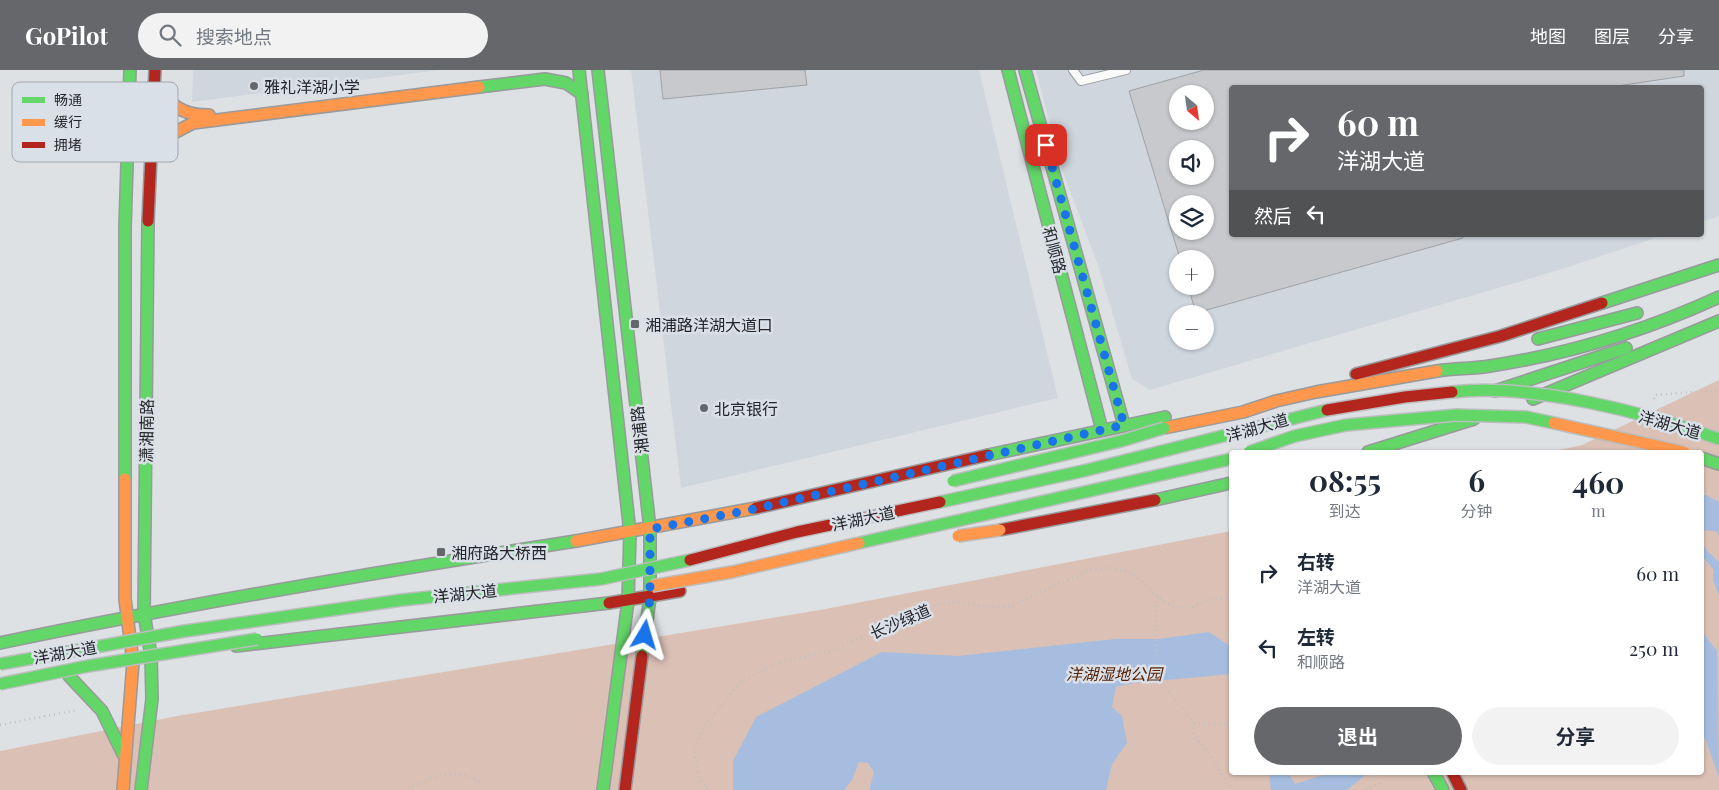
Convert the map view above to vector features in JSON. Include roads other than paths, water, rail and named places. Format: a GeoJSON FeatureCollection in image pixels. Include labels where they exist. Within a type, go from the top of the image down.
{"type":"FeatureCollection","features":[{"type":"Feature","properties":{"kind":"main road"},"geometry":{"type":"LineString","coordinates":[[178,110],[195,116],[543,73],[549,70]]}},
{"type":"Feature","properties":{"kind":"main road","name":"湘浦路"},"geometry":{"type":"LineString","coordinates":[[580,70],[630,532],[628,601],[603,790]]}},
{"type":"Feature","properties":{"kind":"main road","name":"湘浦路"},"geometry":{"type":"LineString","coordinates":[[598,70],[650,529],[650,598],[625,790]]}},
{"type":"Feature","properties":{"kind":"main road","name":"和顺路"},"geometry":{"type":"LineString","coordinates":[[1008,70],[1102,430]]}},
{"type":"Feature","properties":{"kind":"main road","name":"和顺路"},"geometry":{"type":"LineString","coordinates":[[1025,70],[1124,425]]}},
{"type":"Feature","properties":{"kind":"main road"},"geometry":{"type":"LineString","coordinates":[[178,131],[193,123],[545,79],[566,83],[582,94]]}},
{"type":"Feature","properties":{"kind":"main road","name":"潇湘南路"},"geometry":{"type":"LineString","coordinates":[[123,790],[133,662],[126,617],[125,226],[127,162]]}},
{"type":"Feature","properties":{"kind":"main road","name":"潇湘南路"},"geometry":{"type":"LineString","coordinates":[[141,790],[152,699],[151,656],[144,613],[148,227],[151,162]]}},
{"type":"Feature","properties":{"kind":"main road","name":"洋湖大道"},"geometry":{"type":"LineString","coordinates":[[0,643],[144,613],[394,569],[650,529],[745,511],[893,476],[1377,369],[1502,336],[1719,265]]}},
{"type":"Feature","properties":{"kind":"main road"},"geometry":{"type":"LineString","coordinates":[[940,484],[1022,463],[1122,441],[1164,428],[1243,412],[1276,401],[1440,370],[1490,366],[1596,343],[1671,318],[1719,297]]}},
{"type":"Feature","properties":{"kind":"main road"},"geometry":{"type":"LineString","coordinates":[[1526,342],[1652,307]]}},
{"type":"Feature","properties":{"kind":"main road"},"geometry":{"type":"LineString","coordinates":[[1286,450],[1436,410],[1719,320]]}},
{"type":"Feature","properties":{"kind":"main road"},"geometry":{"type":"LineString","coordinates":[[1374,450],[1560,390],[1719,320]]}},
{"type":"Feature","properties":{"kind":"main road"},"geometry":{"type":"LineString","coordinates":[[1440,370],[1491,353]]}},
{"type":"Feature","properties":{"kind":"main road","name":"洋湖大道"},"geometry":{"type":"LineString","coordinates":[[0,664],[185,630],[382,602],[601,579],[730,551],[797,532],[1083,471],[1305,414],[1406,397],[1451,392],[1522,393],[1577,401],[1662,420],[1719,439]]}},
{"type":"Feature","properties":{"kind":"main road","name":"洋湖大道"},"geometry":{"type":"LineString","coordinates":[[1254,450],[1295,436],[1346,425],[1456,415],[1526,417],[1643,441],[1677,450]]}},
{"type":"Feature","properties":{"kind":"main road","name":"洋湖大道"},"geometry":{"type":"LineString","coordinates":[[0,684],[88,666],[413,614],[606,594],[791,559],[1229,459]]}},
{"type":"Feature","properties":{"kind":"main road","name":"洋湖大道"},"geometry":{"type":"LineString","coordinates":[[1704,459],[1719,464]]}},
{"type":"Feature","properties":{"kind":"main road"},"geometry":{"type":"LineString","coordinates":[[0,691],[133,662],[151,656],[650,598],[1090,501],[1229,467]]}},
{"type":"Feature","properties":{"kind":"main road"},"geometry":{"type":"LineString","coordinates":[[947,537],[1056,520],[1229,483]]}},
{"type":"Feature","properties":{"kind":"main road"},"geometry":{"type":"LineString","coordinates":[[797,532],[841,514],[883,502]]}},
{"type":"Feature","properties":{"kind":"main road"},"geometry":{"type":"LineString","coordinates":[[791,559],[833,549],[929,539]]}},
{"type":"Feature","properties":{"kind":"main road"},"geometry":{"type":"LineString","coordinates":[[69,676],[95,699],[112,725],[125,758]]}},
{"type":"Feature","properties":{"kind":"main road"},"geometry":{"type":"LineString","coordinates":[[1435,775],[1443,790]]}},
{"type":"Feature","properties":{"kind":"main road"},"geometry":{"type":"LineString","coordinates":[[1454,775],[1461,790]]}},
{"type":"Feature","properties":{"kind":"lane"},"geometry":{"type":"LineString","coordinates":[[1073,70],[1081,81],[1126,70]]}},
{"type":"Feature","properties":{"kind":"water"},"geometry":{"type":"Polygon","coordinates":[[[1704,495],[1719,502],[1719,535],[1715,531],[1704,530],[1704,495]]]}},
{"type":"Feature","properties":{"kind":"water"},"geometry":{"type":"Polygon","coordinates":[[[1704,546],[1719,562],[1719,595],[1713,580],[1714,570],[1704,558],[1704,546]]]}},
{"type":"Feature","properties":{"kind":"water"},"geometry":{"type":"Polygon","coordinates":[[[1209,632],[1229,646],[1229,674],[1134,683],[1116,687],[1112,707],[1122,716],[1127,743],[1112,764],[1106,790],[869,790],[874,772],[868,763],[859,762],[852,780],[844,790],[733,790],[733,761],[756,717],[882,652],[958,656],[1115,639],[1158,639],[1209,632]]]}},
{"type":"Feature","properties":{"kind":"water"},"geometry":{"type":"Polygon","coordinates":[[[1704,634],[1717,651],[1719,777],[1705,738],[1704,634]]]}},
{"type":"Feature","properties":{"kind":"water"},"geometry":{"type":"Polygon","coordinates":[[[1269,775],[1289,775],[1295,784],[1324,775],[1366,775],[1347,790],[1271,790],[1269,775]]]}},
{"type":"Feature","properties":{"kind":"place","name":"雅礼洋湖小学"},"geometry":{"type":"Point","coordinates":[254,86]}},
{"type":"Feature","properties":{"kind":"place","name":"湘浦路洋湖大道口"},"geometry":{"type":"Point","coordinates":[635,324]}},
{"type":"Feature","properties":{"kind":"place","name":"北京银行"},"geometry":{"type":"Point","coordinates":[704,408]}},
{"type":"Feature","properties":{"kind":"place","name":"湘府路大桥西"},"geometry":{"type":"Point","coordinates":[441,552]}},
{"type":"Feature","properties":{"kind":"park label","name":"洋湖湿地公园"},"geometry":{"type":"Point","coordinates":[1114,673]}}]}
